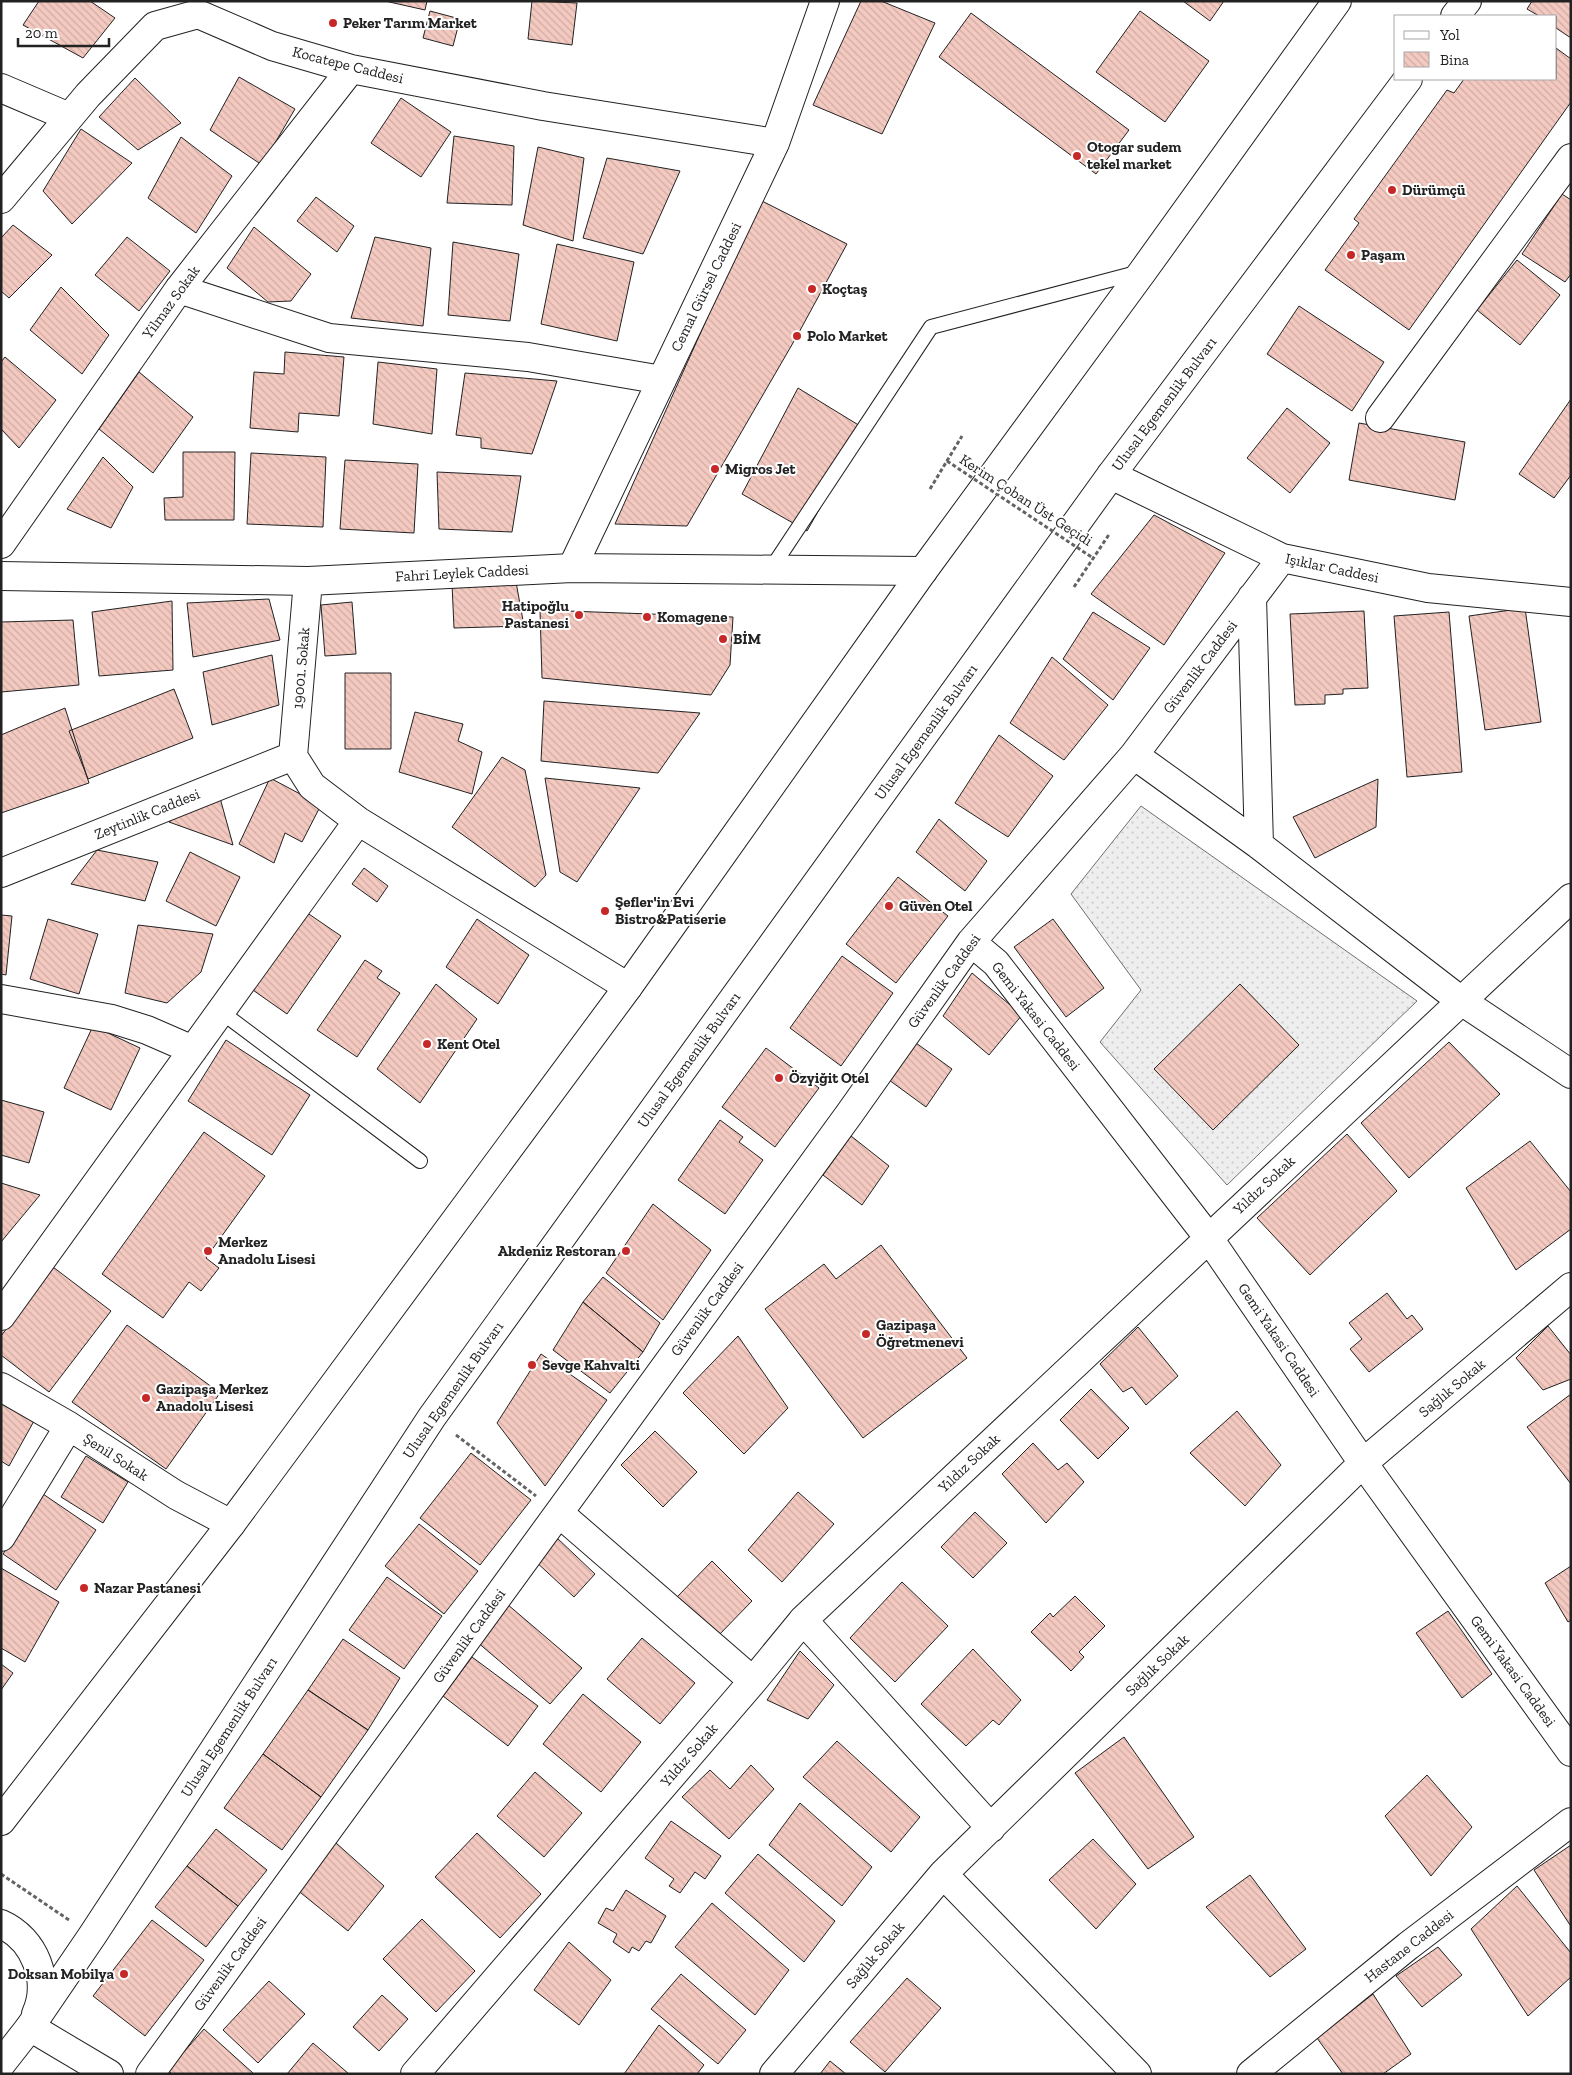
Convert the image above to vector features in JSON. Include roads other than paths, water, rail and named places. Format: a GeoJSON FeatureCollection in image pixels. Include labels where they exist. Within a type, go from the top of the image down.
{"type":"FeatureCollection","features":[{"type":"Feature","properties":{"kind":"main road","name":"Cemal Gürsel Caddesi"},"geometry":{"type":"LineString","coordinates":[[572,568],[775,143],[825,1]]}},
{"type":"Feature","properties":{"kind":"main road"},"geometry":{"type":"LineString","coordinates":[[1,1821],[231,1524],[628,987],[923,571],[1143,271],[1337,1]]}},
{"type":"Feature","properties":{"kind":"main road","name":"Kocatepe Caddesi"},"geometry":{"type":"LineString","coordinates":[[1,199],[69,117],[155,26],[196,8],[272,46],[351,69],[543,106],[775,143]]}},
{"type":"Feature","properties":{"kind":"main road","name":"Yilmaz Sokak"},"geometry":{"type":"LineString","coordinates":[[1,544],[179,289],[351,69]]}},
{"type":"Feature","properties":{"kind":"main road","name":"Ulusal Egemenlik Bulvarı"},"geometry":{"type":"LineString","coordinates":[[1,2064],[30,2027],[92,1936],[432,1417],[1111,475],[1407,80]]}},
{"type":"Feature","properties":{"kind":"main road"},"geometry":{"type":"LineString","coordinates":[[1,88],[69,117]]}},
{"type":"Feature","properties":{"kind":"main road"},"geometry":{"type":"LineString","coordinates":[[1380,418],[1571,158]]}},
{"type":"Feature","properties":{"kind":"main road"},"geometry":{"type":"LineString","coordinates":[[179,289],[329,338],[528,357],[662,380]]}},
{"type":"Feature","properties":{"kind":"main road","name":"Işıklar Caddesi"},"geometry":{"type":"LineString","coordinates":[[1111,475],[1282,558],[1428,588],[1571,602]]}},
{"type":"Feature","properties":{"kind":"main road","name":"Güvenlik Caddesi"},"geometry":{"type":"LineString","coordinates":[[150,2074],[850,1113],[971,942],[1134,756],[1282,558]]}},
{"type":"Feature","properties":{"kind":"main road","name":"Fahri Leylek Caddesi"},"geometry":{"type":"LineString","coordinates":[[1,576],[308,581],[572,568],[923,571]]}},
{"type":"Feature","properties":{"kind":"main road","name":"19001. Sokak"},"geometry":{"type":"LineString","coordinates":[[293,756],[308,581]]}},
{"type":"Feature","properties":{"kind":"main road"},"geometry":{"type":"LineString","coordinates":[[1252,597],[1259,845]]}},
{"type":"Feature","properties":{"kind":"main road"},"geometry":{"type":"LineString","coordinates":[[293,756],[312,786],[358,822],[628,987]]}},
{"type":"Feature","properties":{"kind":"main road","name":"Zeytinlik Caddesi"},"geometry":{"type":"LineString","coordinates":[[1,873],[293,756]]}},
{"type":"Feature","properties":{"kind":"main road"},"geometry":{"type":"LineString","coordinates":[[1134,756],[1259,845],[1460,1000],[1571,1074]]}},
{"type":"Feature","properties":{"kind":"main road"},"geometry":{"type":"LineString","coordinates":[[1,1316],[358,822]]}},
{"type":"Feature","properties":{"kind":"main road","name":"Yıldız Sokak"},"geometry":{"type":"LineString","coordinates":[[415,2074],[753,1682],[803,1620],[1460,1000],[1571,898]]}},
{"type":"Feature","properties":{"kind":"main road","name":"Gemi Yakasi Caddesi"},"geometry":{"type":"LineString","coordinates":[[971,942],[996,963],[1208,1237],[1363,1463],[1571,1752]]}},
{"type":"Feature","properties":{"kind":"main road"},"geometry":{"type":"LineString","coordinates":[[1,999],[112,1019],[147,1030],[193,1050]]}},
{"type":"Feature","properties":{"kind":"main road","name":"Sağlık Sokak"},"geometry":{"type":"LineString","coordinates":[[774,2074],[943,1874],[1363,1463],[1571,1287]]}},
{"type":"Feature","properties":{"kind":"main road","name":"Şenil Sokak"},"geometry":{"type":"LineString","coordinates":[[1,1387],[69,1426],[176,1495],[231,1524]]}},
{"type":"Feature","properties":{"kind":"main road"},"geometry":{"type":"LineString","coordinates":[[1,1537],[69,1426]]}},
{"type":"Feature","properties":{"kind":"main road"},"geometry":{"type":"LineString","coordinates":[[559,1513],[753,1682]]}},
{"type":"Feature","properties":{"kind":"main road"},"geometry":{"type":"LineString","coordinates":[[803,1620],[990,1828]]}},
{"type":"Feature","properties":{"kind":"main road","name":"Hastane Caddesi"},"geometry":{"type":"LineString","coordinates":[[1251,2074],[1408,1946],[1571,1822]]}},
{"type":"Feature","properties":{"kind":"main road"},"geometry":{"type":"LineString","coordinates":[[943,1874],[1136,2074]]}},
{"type":"Feature","properties":{"kind":"main road"},"geometry":{"type":"LineString","coordinates":[[1,1924],[10,1927],[26,1942],[38,1962],[42,1984],[39,2006],[30,2027],[13,2044],[1,2050]]}},
{"type":"Feature","properties":{"kind":"main road"},"geometry":{"type":"LineString","coordinates":[[30,2027],[109,2074]]}},
{"type":"Feature","properties":{"kind":"lane"},"geometry":{"type":"LineString","coordinates":[[771,569],[931,327],[1143,271]]}},
{"type":"Feature","properties":{"kind":"lane"},"geometry":{"type":"LineString","coordinates":[[220,1011],[420,1161]]}},
{"type":"Feature","properties":{"kind":"place","name":"Peker Tarım Market"},"geometry":{"type":"Point","coordinates":[333,23]}},
{"type":"Feature","properties":{"kind":"place","name":"Otogar sudem tekel market"},"geometry":{"type":"Point","coordinates":[1077,156]}},
{"type":"Feature","properties":{"kind":"place","name":"Dürümçü"},"geometry":{"type":"Point","coordinates":[1392,190]}},
{"type":"Feature","properties":{"kind":"place","name":"Paşam"},"geometry":{"type":"Point","coordinates":[1351,255]}},
{"type":"Feature","properties":{"kind":"place","name":"Koçtaş"},"geometry":{"type":"Point","coordinates":[812,289]}},
{"type":"Feature","properties":{"kind":"place","name":"Polo Market"},"geometry":{"type":"Point","coordinates":[797,336]}},
{"type":"Feature","properties":{"kind":"place","name":"Migros Jet"},"geometry":{"type":"Point","coordinates":[715,469]}},
{"type":"Feature","properties":{"kind":"place","name":"Hatipoğlu Pastanesi"},"geometry":{"type":"Point","coordinates":[579,615]}},
{"type":"Feature","properties":{"kind":"place","name":"Komagene"},"geometry":{"type":"Point","coordinates":[647,617]}},
{"type":"Feature","properties":{"kind":"place","name":"BİM"},"geometry":{"type":"Point","coordinates":[723,639]}},
{"type":"Feature","properties":{"kind":"place","name":"Güven Otel"},"geometry":{"type":"Point","coordinates":[889,906]}},
{"type":"Feature","properties":{"kind":"place","name":"Şefler'in Evi Bistro&Patiserie"},"geometry":{"type":"Point","coordinates":[605,911]}},
{"type":"Feature","properties":{"kind":"place","name":"Kent Otel"},"geometry":{"type":"Point","coordinates":[427,1044]}},
{"type":"Feature","properties":{"kind":"place","name":"Özyiğit Otel"},"geometry":{"type":"Point","coordinates":[779,1078]}},
{"type":"Feature","properties":{"kind":"place","name":"Merkez Anadolu Lisesi"},"geometry":{"type":"Point","coordinates":[208,1251]}},
{"type":"Feature","properties":{"kind":"place","name":"Akdeniz Restoran"},"geometry":{"type":"Point","coordinates":[626,1251]}},
{"type":"Feature","properties":{"kind":"place","name":"Gazipaşa Öğretmenevi"},"geometry":{"type":"Point","coordinates":[866,1334]}},
{"type":"Feature","properties":{"kind":"place","name":"Sevge Kahvalti"},"geometry":{"type":"Point","coordinates":[532,1365]}},
{"type":"Feature","properties":{"kind":"place","name":"Gazipaşa Merkez Anadolu Lisesi"},"geometry":{"type":"Point","coordinates":[146,1398]}},
{"type":"Feature","properties":{"kind":"place","name":"Nazar Pastanesi"},"geometry":{"type":"Point","coordinates":[84,1588]}},
{"type":"Feature","properties":{"kind":"place","name":"Doksan Mobilya"},"geometry":{"type":"Point","coordinates":[124,1974]}}]}
